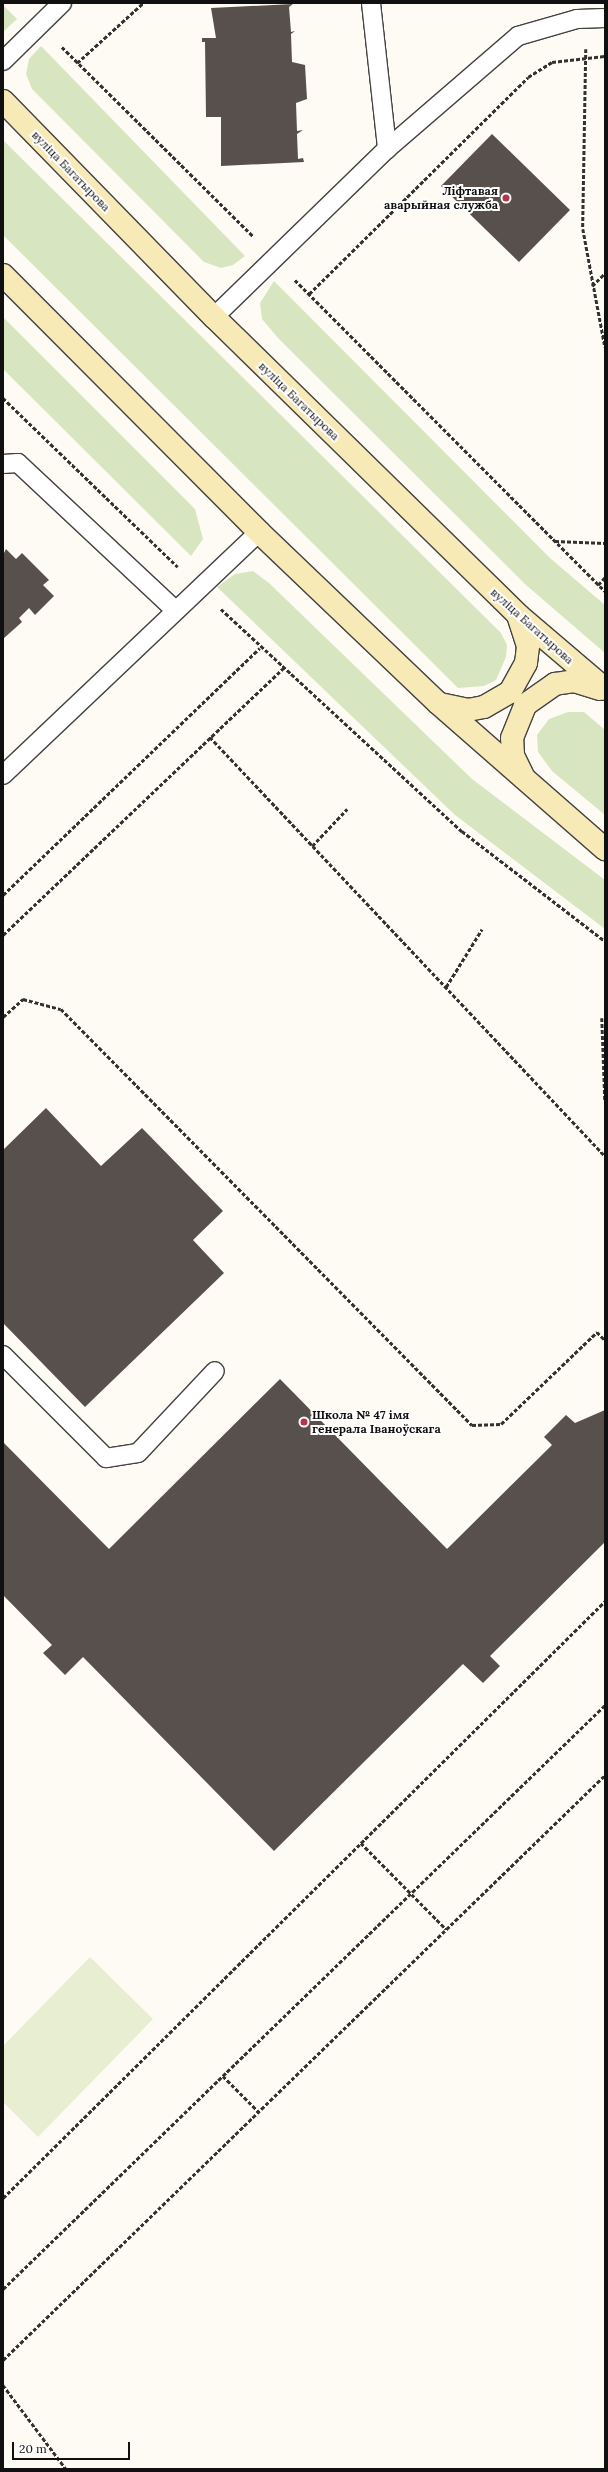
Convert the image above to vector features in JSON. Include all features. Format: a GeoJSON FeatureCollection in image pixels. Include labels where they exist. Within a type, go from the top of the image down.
{"type":"FeatureCollection","features":[{"type":"Feature","properties":{"kind":"street","name":"вуліца Багатырова"},"geometry":{"type":"LineString","coordinates":[[3,101],[214,317],[518,615],[605,690]]}},
{"type":"Feature","properties":{"kind":"street"},"geometry":{"type":"LineString","coordinates":[[3,275],[260,532],[438,703],[529,786],[605,848]]}},
{"type":"Feature","properties":{"kind":"street"},"geometry":{"type":"LineString","coordinates":[[438,703],[460,709],[484,707],[510,692],[520,678],[527,657],[525,630],[518,615]]}},
{"type":"Feature","properties":{"kind":"street"},"geometry":{"type":"LineString","coordinates":[[529,786],[519,771],[513,743],[516,720],[525,705],[555,684],[574,682],[605,690]]}},
{"type":"Feature","properties":{"kind":"lane"},"geometry":{"type":"LineString","coordinates":[[3,61],[62,3]]}},
{"type":"Feature","properties":{"kind":"lane"},"geometry":{"type":"LineString","coordinates":[[371,3],[387,149]]}},
{"type":"Feature","properties":{"kind":"lane"},"geometry":{"type":"LineString","coordinates":[[214,317],[387,149],[518,36],[577,19],[605,18]]}},
{"type":"Feature","properties":{"kind":"lane"},"geometry":{"type":"LineString","coordinates":[[3,464],[18,463],[176,611]]}},
{"type":"Feature","properties":{"kind":"lane"},"geometry":{"type":"LineString","coordinates":[[3,774],[260,532]]}},
{"type":"Feature","properties":{"kind":"lane"},"geometry":{"type":"LineString","coordinates":[[3,1355],[106,1458],[138,1453],[215,1371]]}},
{"type":"Feature","properties":{"kind":"path"},"geometry":{"type":"LineString","coordinates":[[77,63],[143,3]]}},
{"type":"Feature","properties":{"kind":"path"},"geometry":{"type":"LineString","coordinates":[[577,19],[588,57],[582,133],[583,228],[591,286],[605,347]]}},
{"type":"Feature","properties":{"kind":"path"},"geometry":{"type":"LineString","coordinates":[[40,24],[77,63],[274,258],[605,592]]}},
{"type":"Feature","properties":{"kind":"path"},"geometry":{"type":"LineString","coordinates":[[309,294],[528,77],[552,62],[605,56]]}},
{"type":"Feature","properties":{"kind":"path"},"geometry":{"type":"LineString","coordinates":[[591,286],[605,273]]}},
{"type":"Feature","properties":{"kind":"path"},"geometry":{"type":"LineString","coordinates":[[3,398],[260,648],[462,831],[605,941]]}},
{"type":"Feature","properties":{"kind":"path"},"geometry":{"type":"LineString","coordinates":[[555,541],[605,543]]}},
{"type":"Feature","properties":{"kind":"path"},"geometry":{"type":"LineString","coordinates":[[598,585],[605,577]]}},
{"type":"Feature","properties":{"kind":"path"},"geometry":{"type":"LineString","coordinates":[[3,895],[260,648]]}},
{"type":"Feature","properties":{"kind":"path"},"geometry":{"type":"LineString","coordinates":[[3,935],[283,668]]}},
{"type":"Feature","properties":{"kind":"path"},"geometry":{"type":"LineString","coordinates":[[210,737],[605,1156]]}},
{"type":"Feature","properties":{"kind":"path"},"geometry":{"type":"LineString","coordinates":[[312,846],[347,809]]}},
{"type":"Feature","properties":{"kind":"path"},"geometry":{"type":"LineString","coordinates":[[446,987],[482,929]]}},
{"type":"Feature","properties":{"kind":"path"},"geometry":{"type":"LineString","coordinates":[[3,1017],[23,999],[61,1009],[472,1425],[501,1424],[596,1332],[605,1340]]}},
{"type":"Feature","properties":{"kind":"path"},"geometry":{"type":"LineString","coordinates":[[602,1018],[605,1100]]}},
{"type":"Feature","properties":{"kind":"path"},"geometry":{"type":"LineString","coordinates":[[3,2198],[605,1601]]}},
{"type":"Feature","properties":{"kind":"path"},"geometry":{"type":"LineString","coordinates":[[3,2289],[605,1705]]}},
{"type":"Feature","properties":{"kind":"path"},"geometry":{"type":"LineString","coordinates":[[3,2360],[605,1775]]}},
{"type":"Feature","properties":{"kind":"path"},"geometry":{"type":"LineString","coordinates":[[361,1843],[446,1929]]}},
{"type":"Feature","properties":{"kind":"path"},"geometry":{"type":"LineString","coordinates":[[223,2076],[259,2112]]}},
{"type":"Feature","properties":{"kind":"path"},"geometry":{"type":"LineString","coordinates":[[3,2385],[66,2469]]}},
{"type":"Feature","properties":{"kind":"green space"},"geometry":{"type":"Polygon","coordinates":[[[3,5],[17,19],[3,32],[3,5]]]}},
{"type":"Feature","properties":{"kind":"green space"},"geometry":{"type":"Polygon","coordinates":[[[41,46],[245,256],[233,265],[221,268],[204,262],[32,89],[26,74],[29,59],[41,46]]]}},
{"type":"Feature","properties":{"kind":"green space"},"geometry":{"type":"Polygon","coordinates":[[[3,140],[501,633],[507,645],[506,657],[496,680],[484,686],[458,688],[3,235],[3,140]]]}},
{"type":"Feature","properties":{"kind":"green space"},"geometry":{"type":"Polygon","coordinates":[[[274,281],[550,558],[605,605],[605,653],[526,585],[278,338],[262,319],[260,303],[274,281]]]}},
{"type":"Feature","properties":{"kind":"green space"},"geometry":{"type":"Polygon","coordinates":[[[3,317],[195,509],[203,539],[191,556],[3,369],[3,317]]]}},
{"type":"Feature","properties":{"kind":"green space"},"geometry":{"type":"Polygon","coordinates":[[[253,571],[269,583],[472,779],[605,880],[605,929],[455,815],[217,587],[235,574],[253,571]]]}},
{"type":"Feature","properties":{"kind":"green space"},"geometry":{"type":"Polygon","coordinates":[[[568,712],[584,712],[605,730],[605,815],[552,771],[538,752],[537,735],[549,719],[568,712]]]}},
{"type":"Feature","properties":{"kind":"green space"},"geometry":{"type":"Polygon","coordinates":[[[90,1957],[153,2019],[38,2137],[3,2102],[3,2046],[90,1957]]]}},
{"type":"Feature","properties":{"kind":"building"},"geometry":{"type":"Polygon","coordinates":[[[293,4],[289,7],[291,32],[295,31],[291,34],[292,62],[305,65],[307,99],[296,103],[297,131],[303,130],[297,134],[298,159],[303,158],[304,162],[221,166],[221,117],[206,117],[205,42],[202,42],[202,38],[216,38],[211,8],[293,4]]]}},
{"type":"Feature","properties":{"kind":"building","name":"Ліфтавая аварыйная служба"},"geometry":{"type":"Polygon","coordinates":[[[492,134],[570,210],[519,262],[441,186],[492,134]]]}},
{"type":"Feature","properties":{"kind":"building"},"geometry":{"type":"Polygon","coordinates":[[[6,549],[16,559],[22,553],[49,580],[43,585],[54,596],[35,615],[29,608],[19,618],[22,622],[3,639],[3,555],[6,549]]]}},
{"type":"Feature","properties":{"kind":"building"},"geometry":{"type":"Polygon","coordinates":[[[46,1108],[101,1166],[142,1128],[223,1211],[193,1240],[224,1273],[85,1407],[3,1323],[3,1150],[46,1108]]]}},
{"type":"Feature","properties":{"kind":"building"},"geometry":{"type":"Polygon","coordinates":[[[280,1379],[447,1549],[552,1445],[544,1437],[566,1415],[575,1423],[605,1410],[605,1542],[490,1656],[500,1666],[483,1683],[463,1664],[274,1851],[83,1657],[65,1675],[43,1653],[52,1645],[3,1595],[3,1442],[109,1549],[280,1379]]]}},
{"type":"Feature","properties":{"kind":"place","name":"Ліфтавая аварыйная служба"},"geometry":{"type":"Point","coordinates":[506,198]}},
{"type":"Feature","properties":{"kind":"place","name":"Школа № 47 імя генерала Іваноўскага"},"geometry":{"type":"Point","coordinates":[304,1422]}}]}
